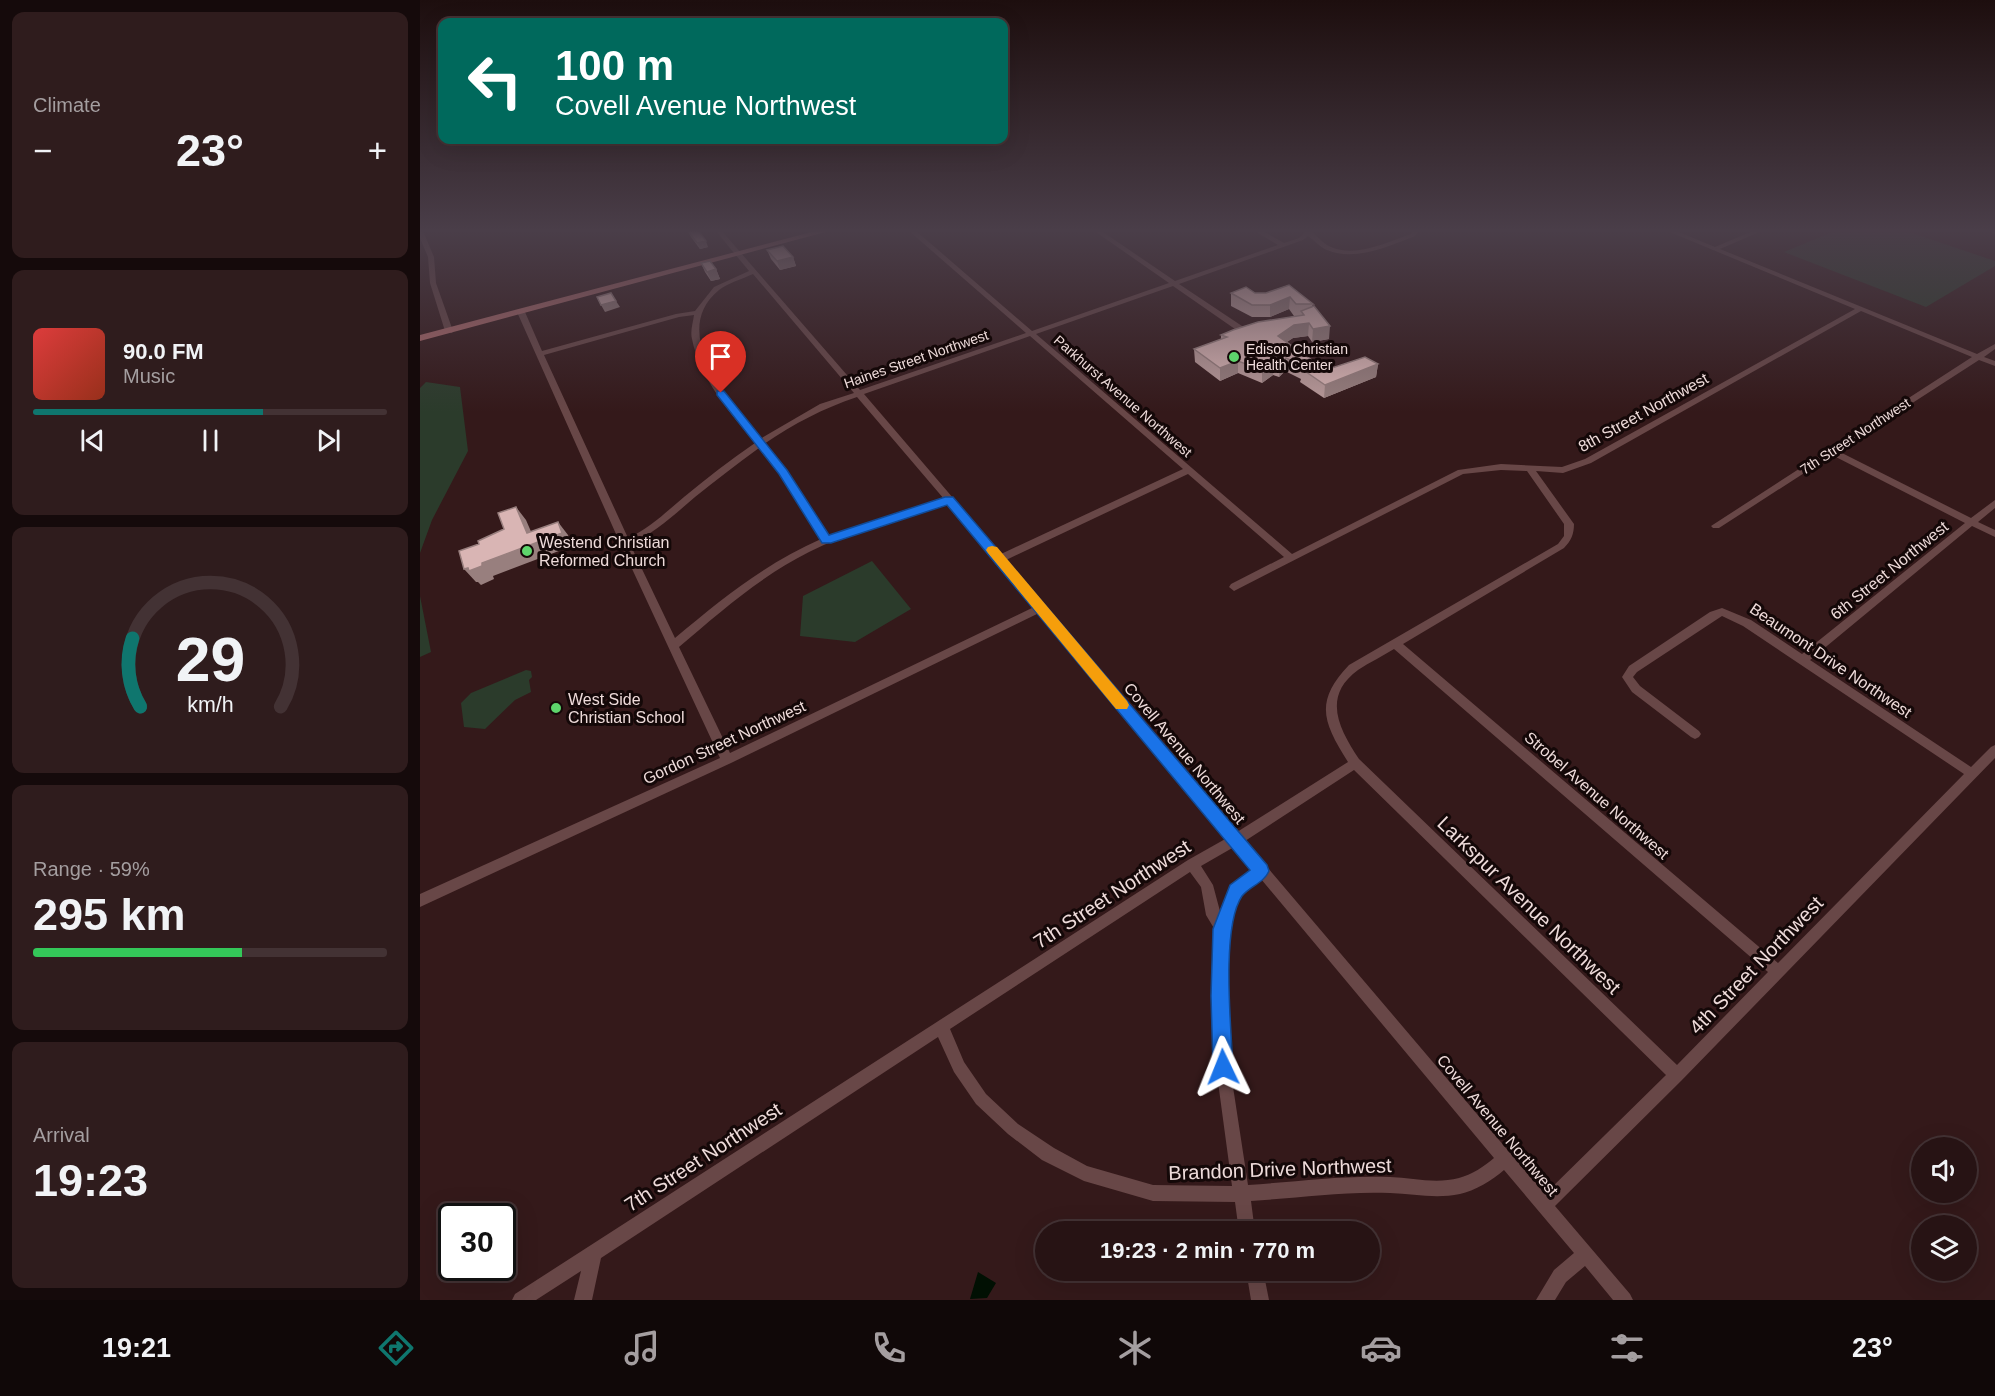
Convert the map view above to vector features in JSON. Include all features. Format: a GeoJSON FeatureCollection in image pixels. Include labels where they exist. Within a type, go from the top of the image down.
{"type":"FeatureCollection","features":[{"type":"Feature","properties":{"kind":"main road"},"geometry":{"type":"LineString","coordinates":[[420,338],[603,291]]}},
{"type":"Feature","properties":{"kind":"street"},"geometry":{"type":"LineString","coordinates":[[436,291],[449,331]]}},
{"type":"Feature","properties":{"kind":"street"},"geometry":{"type":"LineString","coordinates":[[713,291],[706,297],[696,313],[696,342],[711,380],[783,472],[826,540]]}},
{"type":"Feature","properties":{"kind":"street","name":"Covell Avenue Northwest"},"geometry":{"type":"LineString","coordinates":[[771,291],[1624,1300]]}},
{"type":"Feature","properties":{"kind":"street","name":"Parkhurst Avenue Northwest"},"geometry":{"type":"LineString","coordinates":[[981,291],[1291,558]]}},
{"type":"Feature","properties":{"kind":"street","name":"Haines Street Northwest"},"geometry":{"type":"LineString","coordinates":[[625,543],[655,526],[759,442],[796,418],[859,392],[1155,291]]}},
{"type":"Feature","properties":{"kind":"street"},"geometry":{"type":"LineString","coordinates":[[1185,291],[1248,334]]}},
{"type":"Feature","properties":{"kind":"street"},"geometry":{"type":"LineString","coordinates":[[1815,291],[1995,364]]}},
{"type":"Feature","properties":{"kind":"street","name":"8th Street Northwest"},"geometry":{"type":"LineString","coordinates":[[1234,587],[1461,472],[1501,467],[1563,470],[1588,461],[1860,309]]}},
{"type":"Feature","properties":{"kind":"street"},"geometry":{"type":"LineString","coordinates":[[521,312],[625,543],[727,760]]}},
{"type":"Feature","properties":{"kind":"street"},"geometry":{"type":"LineString","coordinates":[[541,354],[678,315],[696,313]]}},
{"type":"Feature","properties":{"kind":"street","name":"7th Street Northwest"},"geometry":{"type":"LineString","coordinates":[[1716,526],[1995,346]]}},
{"type":"Feature","properties":{"kind":"street"},"geometry":{"type":"LineString","coordinates":[[1832,452],[1995,534]]}},
{"type":"Feature","properties":{"kind":"street"},"geometry":{"type":"LineString","coordinates":[[999,559],[1188,470]]}},
{"type":"Feature","properties":{"kind":"street"},"geometry":{"type":"LineString","coordinates":[[1354,762],[1335,731],[1329,711],[1333,694],[1340,680],[1353,668],[1568,540],[1569,524],[1531,470]]}},
{"type":"Feature","properties":{"kind":"street"},"geometry":{"type":"LineString","coordinates":[[674,645],[718,607],[761,575],[826,540],[949,500]]}},
{"type":"Feature","properties":{"kind":"street","name":"6th Street Northwest"},"geometry":{"type":"LineString","coordinates":[[1802,660],[1995,503]]}},
{"type":"Feature","properties":{"kind":"street","name":"Gordon Street Northwest"},"geometry":{"type":"LineString","coordinates":[[420,901],[727,760],[1040,608]]}},
{"type":"Feature","properties":{"kind":"street","name":"Beaumont Drive Northwest"},"geometry":{"type":"LineString","coordinates":[[1695,734],[1636,689],[1627,677],[1633,669],[1722,612],[1747,623],[1971,773]]}},
{"type":"Feature","properties":{"kind":"street","name":"Strobel Avenue Northwest"},"geometry":{"type":"LineString","coordinates":[[1395,644],[1777,971]]}},
{"type":"Feature","properties":{"kind":"street","name":"4th Street Northwest"},"geometry":{"type":"LineString","coordinates":[[1544,1206],[1677,1075],[1995,750]]}},
{"type":"Feature","properties":{"kind":"street","name":"7th Street Northwest"},"geometry":{"type":"LineString","coordinates":[[521,1300],[941,1026],[1354,762]]}},
{"type":"Feature","properties":{"kind":"street","name":"Larkspur Avenue Northwest"},"geometry":{"type":"LineString","coordinates":[[1354,762],[1677,1075]]}},
{"type":"Feature","properties":{"kind":"street"},"geometry":{"type":"LineString","coordinates":[[1192,864],[1207,885],[1213,915],[1222,929]]}},
{"type":"Feature","properties":{"kind":"street"},"geometry":{"type":"LineString","coordinates":[[1245,1221],[1223,1067],[1220,996],[1222,929],[1236,891],[1261,871]]}},
{"type":"Feature","properties":{"kind":"street","name":"Brandon Drive Northwest"},"geometry":{"type":"LineString","coordinates":[[941,1026],[959,1067],[981,1099],[1013,1129],[1048,1154],[1084,1173],[1153,1193],[1240,1194],[1390,1185],[1433,1189],[1461,1186],[1491,1171],[1504,1160]]}},
{"type":"Feature","properties":{"kind":"street"},"geometry":{"type":"LineString","coordinates":[[584,1300],[594,1252]]}},
{"type":"Feature","properties":{"kind":"street"},"geometry":{"type":"LineString","coordinates":[[1545,1300],[1560,1276],[1585,1255]]}},
{"type":"Feature","properties":{"kind":"street"},"geometry":{"type":"LineString","coordinates":[[1256,1281],[1260,1300]]}},
{"type":"Feature","properties":{"kind":"green space"},"geometry":{"type":"Polygon","coordinates":[[[1884,291],[1953,291],[1926,307],[1884,291]]]}},
{"type":"Feature","properties":{"kind":"green space"},"geometry":{"type":"Polygon","coordinates":[[[426,382],[460,387],[468,451],[432,520],[420,553],[420,388],[426,382]]]}},
{"type":"Feature","properties":{"kind":"green space"},"geometry":{"type":"Polygon","coordinates":[[[872,561],[911,609],[855,642],[800,636],[803,596],[872,561]]]}},
{"type":"Feature","properties":{"kind":"green space"},"geometry":{"type":"Polygon","coordinates":[[[420,596],[431,652],[420,657],[420,596]]]}},
{"type":"Feature","properties":{"kind":"green space"},"geometry":{"type":"Polygon","coordinates":[[[526,670],[531,671],[532,677],[529,680],[531,692],[515,700],[485,729],[464,727],[461,703],[471,693],[526,670]]]}},
{"type":"Feature","properties":{"kind":"shaded area"},"geometry":{"type":"Polygon","coordinates":[[[978,1272],[996,1283],[987,1298],[970,1299],[978,1272]]]}},
{"type":"Feature","properties":{"kind":"building"},"geometry":{"type":"Polygon","coordinates":[[[1252,291],[1266,293],[1273,291],[1296,291],[1313,304],[1296,304],[1290,297],[1270,305],[1252,305],[1231,293],[1252,291]]]}},
{"type":"Feature","properties":{"kind":"building"},"geometry":{"type":"Polygon","coordinates":[[[611,293],[616,301],[601,305],[597,297],[611,293]]]}},
{"type":"Feature","properties":{"kind":"building"},"geometry":{"type":"Polygon","coordinates":[[[1314,306],[1330,326],[1313,329],[1309,323],[1294,325],[1278,336],[1326,370],[1365,357],[1378,364],[1325,385],[1302,369],[1305,367],[1286,358],[1280,364],[1274,362],[1262,370],[1238,361],[1220,368],[1194,349],[1227,337],[1221,335],[1258,322],[1304,315],[1301,311],[1314,306]]]}},
{"type":"Feature","properties":{"kind":"building"},"geometry":{"type":"Polygon","coordinates":[[[516,507],[527,533],[558,522],[562,533],[482,563],[482,566],[469,571],[468,568],[464,569],[459,551],[479,544],[478,541],[504,529],[498,513],[516,507]]]}},
{"type":"Feature","properties":{"kind":"slow traffic"},"geometry":{"type":"LineString","coordinates":[[992,550],[1121,705]]}},
{"type":"Feature","properties":{"kind":"place","name":"Edison Christian Health Center"},"geometry":{"type":"Point","coordinates":[1234,357]}},
{"type":"Feature","properties":{"kind":"place","name":"Westend Christian Reformed Church"},"geometry":{"type":"Point","coordinates":[527,551]}},
{"type":"Feature","properties":{"kind":"place","name":"West Side Christian School"},"geometry":{"type":"Point","coordinates":[556,708]}},
{"type":"Feature","properties":{"kind":"route"},"geometry":{"type":"LineString","coordinates":[[721,393],[783,472],[826,540],[949,500],[1261,871],[1236,891],[1222,929],[1220,996],[1223,1067]]}}]}
